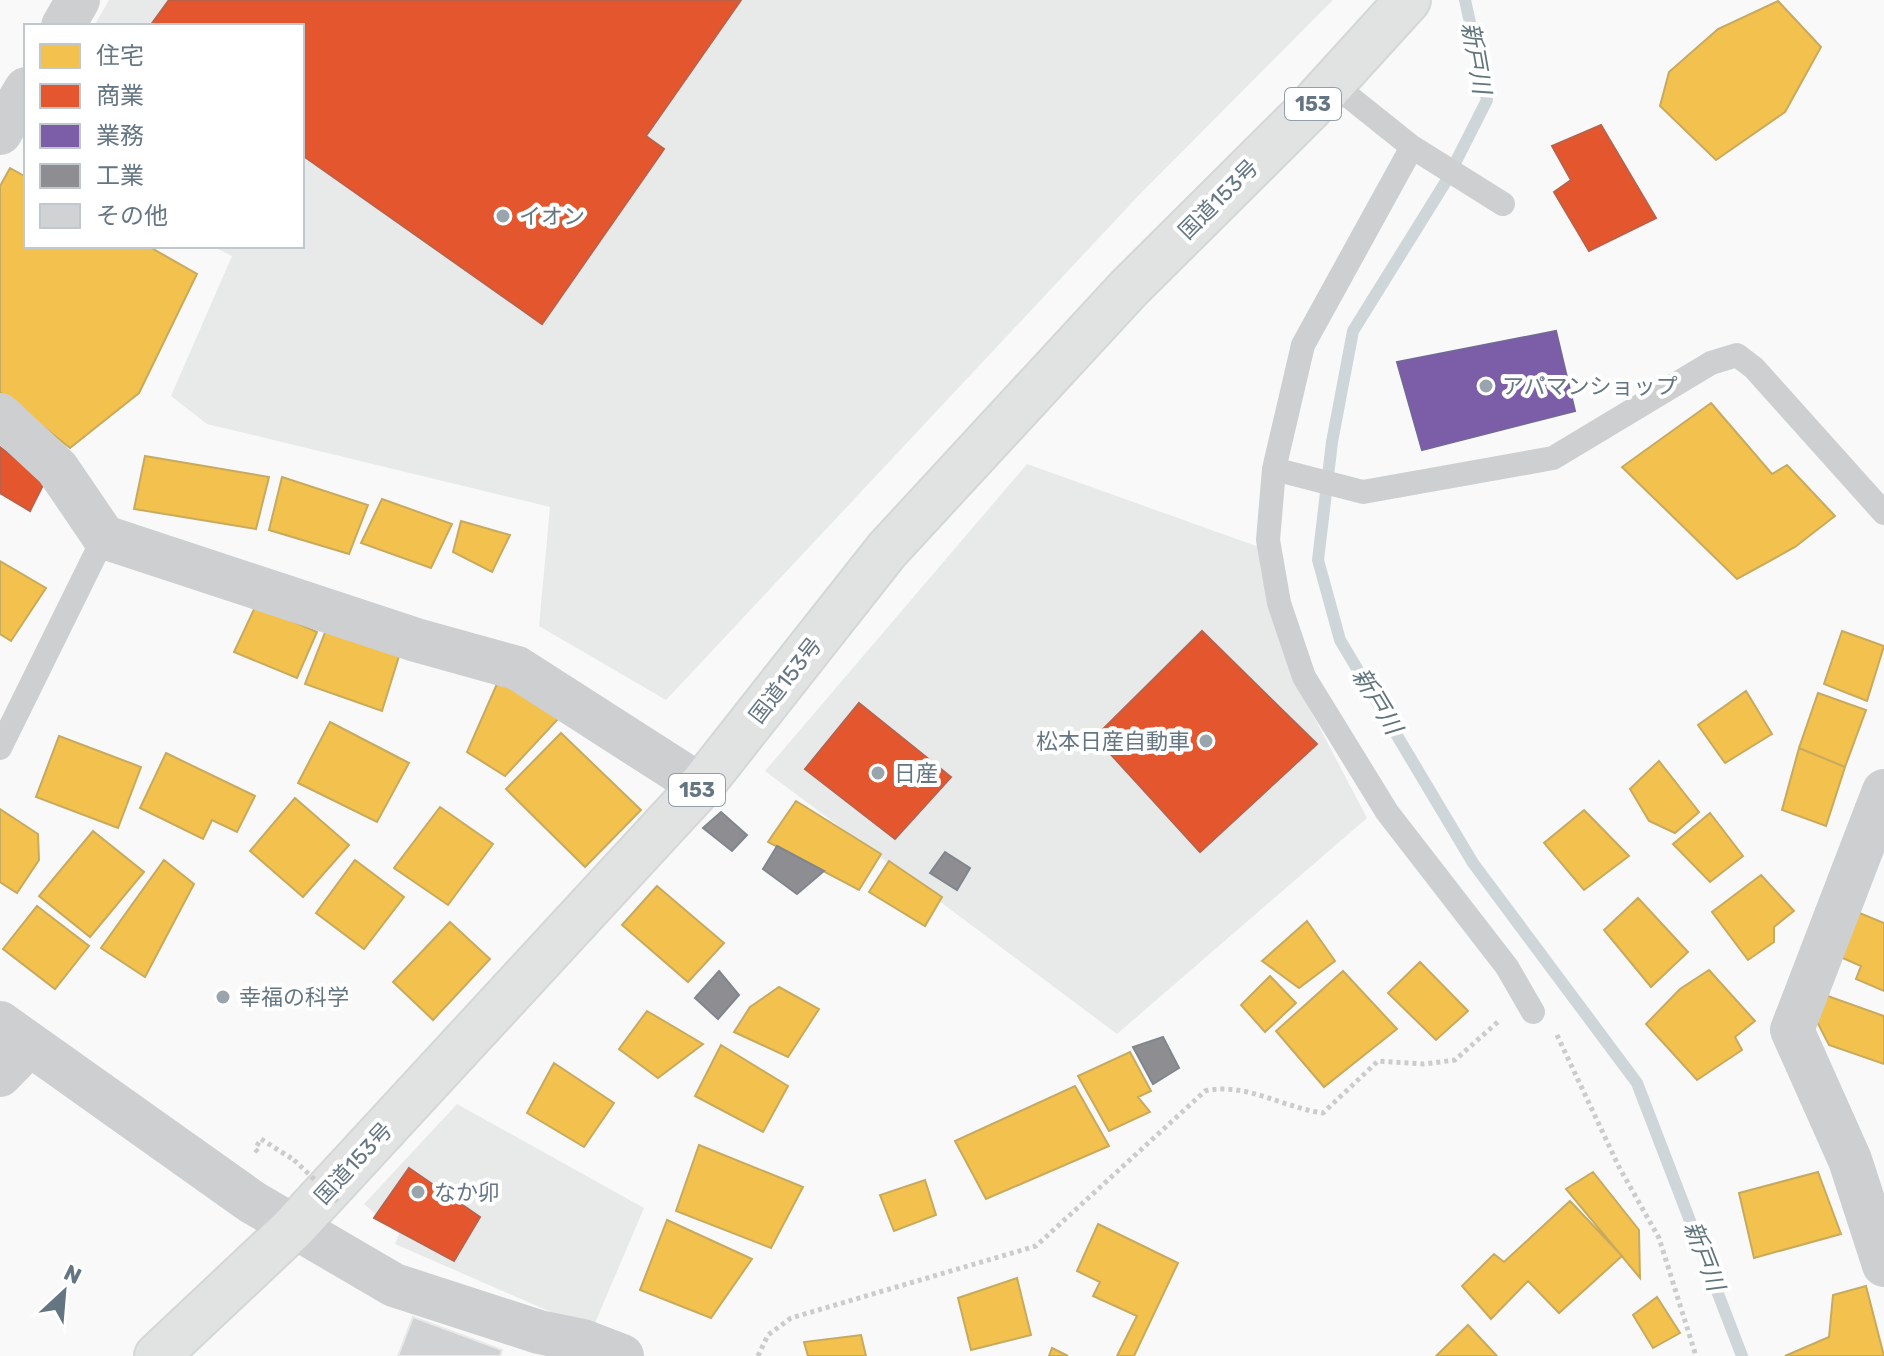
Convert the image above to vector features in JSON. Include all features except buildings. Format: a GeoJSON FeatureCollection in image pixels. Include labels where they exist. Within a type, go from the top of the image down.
{"type":"FeatureCollection","features":[{"type":"Feature","properties":{"kind":"highway","name":"国道153号"},"geometry":{"type":"LineString","coordinates":[[157,1356],[293,1228],[701,786],[887,550],[1129,288],[1332,83],[1395,6]]}},
{"type":"Feature","properties":{"kind":"street"},"geometry":{"type":"LineString","coordinates":[[64,24],[78,0]]}},
{"type":"Feature","properties":{"kind":"street"},"geometry":{"type":"LineString","coordinates":[[0,133],[24,92]]}},
{"type":"Feature","properties":{"kind":"street"},"geometry":{"type":"LineString","coordinates":[[0,415],[57,468],[104,537],[416,640],[517,668],[701,786]]}},
{"type":"Feature","properties":{"kind":"street"},"geometry":{"type":"LineString","coordinates":[[1884,791],[1792,1030],[1850,1160],[1884,1265]]}},
{"type":"Feature","properties":{"kind":"street"},"geometry":{"type":"LineString","coordinates":[[10,1048],[293,1228],[394,1285],[539,1332],[565,1347],[622,1356]]}},
{"type":"Feature","properties":{"kind":"lane"},"geometry":{"type":"LineString","coordinates":[[1332,83],[1419,152],[1503,204]]}},
{"type":"Feature","properties":{"kind":"lane"},"geometry":{"type":"LineString","coordinates":[[1419,152],[1303,345],[1274,469],[1268,540],[1279,603],[1304,677],[1387,812],[1507,967],[1533,1012]]}},
{"type":"Feature","properties":{"kind":"lane"},"geometry":{"type":"LineString","coordinates":[[1274,469],[1363,492],[1553,458],[1711,363],[1737,355],[1754,368],[1884,513]]}},
{"type":"Feature","properties":{"kind":"lane"},"geometry":{"type":"LineString","coordinates":[[0,748],[104,537]]}},
{"type":"Feature","properties":{"kind":"path"},"geometry":{"type":"LineString","coordinates":[[758,1356],[768,1335],[791,1318],[1036,1246],[1205,1091],[1224,1087],[1253,1093],[1293,1109],[1323,1113],[1378,1061],[1424,1064],[1455,1060],[1507,1013],[1533,1012],[1553,1027],[1619,1167],[1659,1238],[1696,1356]]}},
{"type":"Feature","properties":{"kind":"path"},"geometry":{"type":"LineString","coordinates":[[265,1157],[255,1149],[261,1139],[294,1160],[339,1203]]}},
{"type":"Feature","properties":{"kind":"shaded area"},"geometry":{"type":"Polygon","coordinates":[[[109,0],[1333,0],[1141,193],[666,700],[539,626],[550,507],[207,424],[171,396],[232,256],[216,248],[304,248],[304,24],[95,24],[109,0]]]}},
{"type":"Feature","properties":{"kind":"shaded area","name":"松本日産自動車"},"geometry":{"type":"Polygon","coordinates":[[[1027,464],[1259,547],[1293,677],[1367,818],[1117,1034],[765,771],[1027,464]]]}},
{"type":"Feature","properties":{"kind":"shaded area"},"geometry":{"type":"Polygon","coordinates":[[[457,1104],[644,1208],[592,1330],[395,1244],[399,1234],[364,1204],[457,1104]]]}},
{"type":"Feature","properties":{"kind":"waterway","name":"新戸川"},"geometry":{"type":"LineString","coordinates":[[1465,0],[1487,100],[1445,183],[1353,331],[1332,442],[1318,560],[1340,640],[1473,863],[1637,1083],[1742,1356]]}},
{"type":"Feature","properties":{"kind":"place","name":"イオン"},"geometry":{"type":"Point","coordinates":[503,216]}},
{"type":"Feature","properties":{"kind":"place","name":"アパマンショップ"},"geometry":{"type":"Point","coordinates":[1486,386]}},
{"type":"Feature","properties":{"kind":"place","name":"松本日産自動車"},"geometry":{"type":"Point","coordinates":[1206,741]}},
{"type":"Feature","properties":{"kind":"place","name":"日産"},"geometry":{"type":"Point","coordinates":[878,773]}},
{"type":"Feature","properties":{"kind":"place","name":"幸福の科学"},"geometry":{"type":"Point","coordinates":[223,997]}},
{"type":"Feature","properties":{"kind":"place","name":"なか卯"},"geometry":{"type":"Point","coordinates":[418,1192]}}]}
